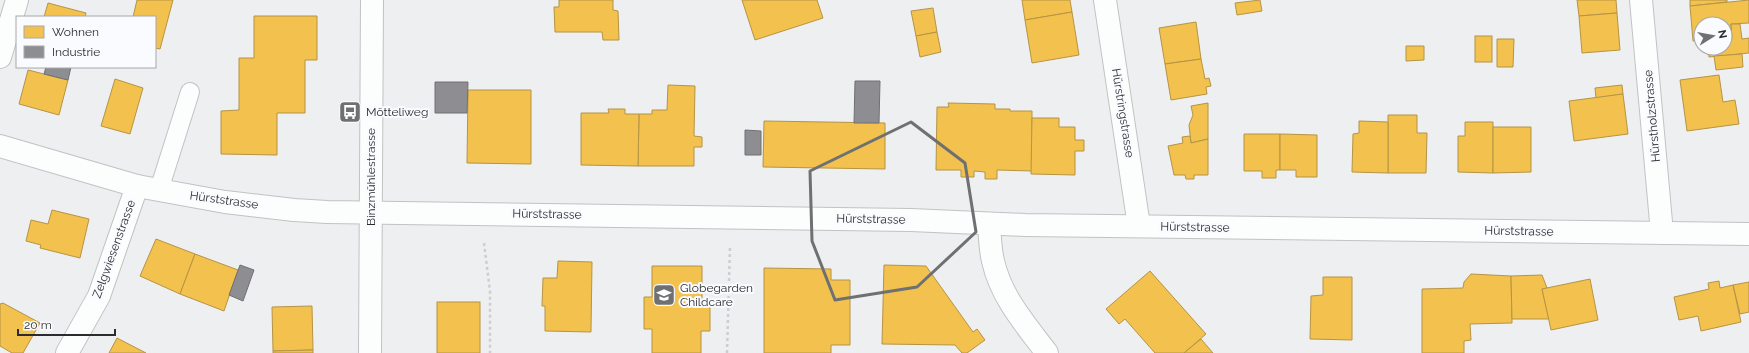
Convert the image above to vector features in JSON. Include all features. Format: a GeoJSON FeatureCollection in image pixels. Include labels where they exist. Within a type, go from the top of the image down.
{"type":"FeatureCollection","features":[{"type":"Feature","properties":{"kind":"street"},"geometry":{"type":"LineString","coordinates":[[0,57],[17,0]]}},
{"type":"Feature","properties":{"kind":"street","name":"Binzmühlestrasse"},"geometry":{"type":"LineString","coordinates":[[370,353],[372,0]]}},
{"type":"Feature","properties":{"kind":"street","name":"Hürstringstrasse"},"geometry":{"type":"LineString","coordinates":[[1105,0],[1139,226]]}},
{"type":"Feature","properties":{"kind":"street","name":"Hürstholzstrasse"},"geometry":{"type":"LineString","coordinates":[[1641,0],[1662,233]]}},
{"type":"Feature","properties":{"kind":"street","name":"Hürststrasse"},"geometry":{"type":"LineString","coordinates":[[0,146],[137,186],[225,202],[294,210],[911,220],[989,224],[1749,234]]}},
{"type":"Feature","properties":{"kind":"street","name":"Zelgwiesenstrasse"},"geometry":{"type":"LineString","coordinates":[[68,353],[99,296],[137,186]]}},
{"type":"Feature","properties":{"kind":"street"},"geometry":{"type":"LineString","coordinates":[[989,224],[993,260],[1000,283],[1010,305],[1047,353]]}},
{"type":"Feature","properties":{"kind":"lane"},"geometry":{"type":"LineString","coordinates":[[159,190],[190,92]]}},
{"type":"Feature","properties":{"kind":"path"},"geometry":{"type":"LineString","coordinates":[[484,240],[490,291],[490,353]]}},
{"type":"Feature","properties":{"kind":"path"},"geometry":{"type":"LineString","coordinates":[[727,353],[730,244]]}},
{"type":"Feature","properties":{"kind":"highlighted area"},"geometry":{"type":"Polygon","coordinates":[[[911,122],[965,163],[976,232],[917,287],[835,300],[812,241],[810,171],[911,122]]]}},
{"type":"Feature","properties":{"kind":"building: Wohnen"},"geometry":{"type":"Polygon","coordinates":[[[137,0],[173,0],[160,49],[156,48],[156,16],[133,16],[137,0]]]}},
{"type":"Feature","properties":{"kind":"building: Wohnen"},"geometry":{"type":"Polygon","coordinates":[[[559,0],[613,0],[613,10],[618,11],[619,40],[603,40],[602,32],[555,32],[554,7],[559,7],[559,0]]]}},
{"type":"Feature","properties":{"kind":"building: Wohnen"},"geometry":{"type":"Polygon","coordinates":[[[742,0],[817,0],[823,18],[755,40],[742,0]]]}},
{"type":"Feature","properties":{"kind":"building: Wohnen"},"geometry":{"type":"Polygon","coordinates":[[[1022,0],[1070,0],[1072,12],[1025,20],[1022,0]]]}},
{"type":"Feature","properties":{"kind":"building: Wohnen"},"geometry":{"type":"Polygon","coordinates":[[[1260,0],[1262,11],[1237,15],[1235,3],[1260,0]]]}},
{"type":"Feature","properties":{"kind":"building: Wohnen"},"geometry":{"type":"Polygon","coordinates":[[[1577,0],[1616,0],[1617,13],[1579,16],[1577,0]]]}},
{"type":"Feature","properties":{"kind":"building: Wohnen"},"geometry":{"type":"Polygon","coordinates":[[[1690,0],[1727,0],[1727,2],[1690,6],[1690,0]]]}},
{"type":"Feature","properties":{"kind":"building: Wohnen"},"geometry":{"type":"Polygon","coordinates":[[[1749,0],[1749,23],[1733,24],[1733,16],[1693,16],[1693,41],[1690,6],[1749,0]]]}},
{"type":"Feature","properties":{"kind":"building: Wohnen"},"geometry":{"type":"Polygon","coordinates":[[[48,3],[86,13],[85,16],[44,16],[48,3]]]}},
{"type":"Feature","properties":{"kind":"building: Wohnen"},"geometry":{"type":"Polygon","coordinates":[[[933,8],[937,32],[916,36],[911,11],[933,8]]]}},
{"type":"Feature","properties":{"kind":"building: Wohnen"},"geometry":{"type":"Polygon","coordinates":[[[1072,12],[1079,55],[1032,63],[1025,20],[1072,12]]]}},
{"type":"Feature","properties":{"kind":"building: Wohnen"},"geometry":{"type":"Polygon","coordinates":[[[1617,13],[1620,50],[1582,53],[1579,16],[1617,13]]]}},
{"type":"Feature","properties":{"kind":"building: Wohnen"},"geometry":{"type":"Polygon","coordinates":[[[254,16],[317,16],[317,60],[305,60],[305,113],[277,113],[277,155],[221,154],[221,111],[239,110],[239,58],[254,58],[254,16]]]}},
{"type":"Feature","properties":{"kind":"building: Wohnen"},"geometry":{"type":"Polygon","coordinates":[[[1196,22],[1201,59],[1165,64],[1159,28],[1196,22]]]}},
{"type":"Feature","properties":{"kind":"building: Wohnen"},"geometry":{"type":"Polygon","coordinates":[[[1733,24],[1740,24],[1742,39],[1749,38],[1749,53],[1733,55],[1733,24]]]}},
{"type":"Feature","properties":{"kind":"building: Wohnen"},"geometry":{"type":"Polygon","coordinates":[[[937,32],[941,52],[920,57],[916,36],[937,32]]]}},
{"type":"Feature","properties":{"kind":"building: Wohnen"},"geometry":{"type":"Polygon","coordinates":[[[1475,36],[1492,36],[1492,62],[1475,62],[1475,36]]]}},
{"type":"Feature","properties":{"kind":"building: Wohnen"},"geometry":{"type":"Polygon","coordinates":[[[1497,39],[1514,39],[1513,67],[1497,67],[1497,39]]]}},
{"type":"Feature","properties":{"kind":"building: Wohnen"},"geometry":{"type":"Polygon","coordinates":[[[1406,46],[1424,46],[1424,60],[1406,61],[1406,46]]]}},
{"type":"Feature","properties":{"kind":"building: Wohnen"},"geometry":{"type":"Polygon","coordinates":[[[1742,54],[1743,67],[1716,70],[1714,56],[1733,56],[1733,55],[1742,54]]]}},
{"type":"Feature","properties":{"kind":"building: Wohnen"},"geometry":{"type":"Polygon","coordinates":[[[1201,59],[1205,79],[1209,78],[1211,86],[1206,87],[1207,94],[1171,100],[1165,64],[1201,59]]]}},
{"type":"Feature","properties":{"kind":"building: Wohnen"},"geometry":{"type":"Polygon","coordinates":[[[28,70],[68,80],[59,115],[19,104],[28,70]]]}},
{"type":"Feature","properties":{"kind":"building: Wohnen"},"geometry":{"type":"Polygon","coordinates":[[[1719,75],[1723,102],[1735,100],[1739,124],[1687,131],[1680,80],[1719,75]]]}},
{"type":"Feature","properties":{"kind":"building: Wohnen"},"geometry":{"type":"Polygon","coordinates":[[[115,79],[143,88],[130,134],[101,126],[115,79]]]}},
{"type":"Feature","properties":{"kind":"building: Wohnen"},"geometry":{"type":"Polygon","coordinates":[[[668,85],[695,86],[694,136],[702,137],[702,147],[694,147],[694,166],[638,166],[639,114],[652,114],[652,110],[667,110],[668,85]]]}},
{"type":"Feature","properties":{"kind":"building: Wohnen"},"geometry":{"type":"Polygon","coordinates":[[[1622,85],[1623,94],[1596,98],[1595,88],[1622,85]]]}},
{"type":"Feature","properties":{"kind":"building: Wohnen"},"geometry":{"type":"Polygon","coordinates":[[[468,90],[531,90],[531,164],[467,163],[468,90]]]}},
{"type":"Feature","properties":{"kind":"building: Wohnen"},"geometry":{"type":"Polygon","coordinates":[[[1623,94],[1628,134],[1574,141],[1569,101],[1623,94]]]}},
{"type":"Feature","properties":{"kind":"building: Wohnen"},"geometry":{"type":"Polygon","coordinates":[[[948,103],[995,104],[995,109],[1032,111],[1032,171],[997,170],[997,179],[985,179],[985,172],[974,171],[974,177],[961,177],[961,170],[936,170],[937,107],[949,107],[948,103]]]}},
{"type":"Feature","properties":{"kind":"building: Wohnen"},"geometry":{"type":"Polygon","coordinates":[[[1208,103],[1208,139],[1191,143],[1189,125],[1193,115],[1191,106],[1208,103]]]}},
{"type":"Feature","properties":{"kind":"building: Wohnen"},"geometry":{"type":"Polygon","coordinates":[[[608,109],[625,109],[625,114],[639,114],[638,166],[581,165],[581,113],[609,113],[608,109]]]}},
{"type":"Feature","properties":{"kind":"building: Wohnen"},"geometry":{"type":"Polygon","coordinates":[[[1388,115],[1417,115],[1417,133],[1427,133],[1426,173],[1388,173],[1388,115]]]}},
{"type":"Feature","properties":{"kind":"building: Wohnen"},"geometry":{"type":"Polygon","coordinates":[[[1032,118],[1059,118],[1059,127],[1075,127],[1075,140],[1084,140],[1084,151],[1075,151],[1075,175],[1031,174],[1032,118]]]}},
{"type":"Feature","properties":{"kind":"building: Wohnen"},"geometry":{"type":"Polygon","coordinates":[[[764,121],[885,123],[885,169],[763,167],[764,121]]]}},
{"type":"Feature","properties":{"kind":"building: Wohnen"},"geometry":{"type":"Polygon","coordinates":[[[1359,121],[1388,122],[1388,173],[1352,172],[1353,134],[1359,133],[1359,121]]]}},
{"type":"Feature","properties":{"kind":"building: Wohnen"},"geometry":{"type":"Polygon","coordinates":[[[1465,122],[1493,122],[1493,173],[1458,172],[1458,136],[1465,136],[1465,122]]]}},
{"type":"Feature","properties":{"kind":"building: Wohnen"},"geometry":{"type":"Polygon","coordinates":[[[1493,127],[1531,127],[1531,172],[1493,173],[1493,127]]]}},
{"type":"Feature","properties":{"kind":"building: Wohnen"},"geometry":{"type":"Polygon","coordinates":[[[1244,134],[1280,134],[1280,170],[1276,170],[1276,178],[1262,178],[1262,171],[1244,171],[1244,134]]]}},
{"type":"Feature","properties":{"kind":"building: Wohnen"},"geometry":{"type":"Polygon","coordinates":[[[1280,134],[1317,135],[1317,177],[1296,177],[1296,170],[1280,170],[1280,134]]]}},
{"type":"Feature","properties":{"kind":"building: Wohnen"},"geometry":{"type":"Polygon","coordinates":[[[1190,136],[1191,143],[1208,139],[1208,175],[1194,175],[1194,179],[1186,179],[1185,175],[1174,175],[1168,146],[1183,143],[1182,137],[1190,136]]]}},
{"type":"Feature","properties":{"kind":"building: Wohnen"},"geometry":{"type":"Polygon","coordinates":[[[52,210],[89,219],[80,258],[40,248],[41,245],[26,241],[31,220],[48,224],[52,210]]]}},
{"type":"Feature","properties":{"kind":"building: Wohnen"},"geometry":{"type":"Polygon","coordinates":[[[156,239],[195,254],[180,294],[140,276],[156,239]]]}},
{"type":"Feature","properties":{"kind":"building: Wohnen"},"geometry":{"type":"Polygon","coordinates":[[[195,254],[238,270],[224,311],[180,294],[195,254]]]}},
{"type":"Feature","properties":{"kind":"building: Wohnen"},"geometry":{"type":"Polygon","coordinates":[[[558,261],[592,262],[591,332],[545,331],[545,306],[542,306],[543,278],[557,278],[558,261]]]}},
{"type":"Feature","properties":{"kind":"building: Wohnen"},"geometry":{"type":"Polygon","coordinates":[[[884,265],[926,266],[973,332],[977,329],[985,340],[967,353],[962,353],[955,345],[882,344],[884,265]]]}},
{"type":"Feature","properties":{"kind":"building: Wohnen"},"geometry":{"type":"Polygon","coordinates":[[[652,266],[702,266],[702,300],[710,299],[710,331],[701,331],[701,353],[652,353],[652,329],[644,329],[644,297],[652,297],[652,266]]]}},
{"type":"Feature","properties":{"kind":"building: Wohnen"},"geometry":{"type":"Polygon","coordinates":[[[764,268],[831,269],[831,280],[850,280],[850,345],[831,345],[831,353],[764,353],[764,268]]]}},
{"type":"Feature","properties":{"kind":"building: Wohnen"},"geometry":{"type":"Polygon","coordinates":[[[1150,271],[1206,334],[1184,353],[1155,353],[1125,319],[1119,324],[1106,309],[1150,271]]]}},
{"type":"Feature","properties":{"kind":"building: Wohnen"},"geometry":{"type":"Polygon","coordinates":[[[1471,274],[1511,276],[1512,323],[1470,324],[1471,340],[1464,341],[1464,353],[1422,353],[1422,289],[1463,288],[1464,282],[1471,274]]]}},
{"type":"Feature","properties":{"kind":"building: Wohnen"},"geometry":{"type":"Polygon","coordinates":[[[1542,275],[1547,288],[1542,289],[1549,319],[1512,319],[1511,276],[1542,275]]]}},
{"type":"Feature","properties":{"kind":"building: Wohnen"},"geometry":{"type":"Polygon","coordinates":[[[1323,277],[1352,277],[1352,340],[1310,339],[1311,296],[1323,295],[1323,277]]]}},
{"type":"Feature","properties":{"kind":"building: Wohnen"},"geometry":{"type":"Polygon","coordinates":[[[1590,279],[1598,320],[1551,330],[1542,289],[1590,279]]]}},
{"type":"Feature","properties":{"kind":"building: Wohnen"},"geometry":{"type":"Polygon","coordinates":[[[1719,281],[1720,288],[1733,285],[1741,322],[1701,331],[1698,316],[1679,320],[1674,297],[1709,289],[1708,283],[1719,281]]]}},
{"type":"Feature","properties":{"kind":"building: Wohnen"},"geometry":{"type":"Polygon","coordinates":[[[1749,282],[1749,312],[1740,314],[1733,285],[1749,282]]]}},
{"type":"Feature","properties":{"kind":"building: Wohnen"},"geometry":{"type":"Polygon","coordinates":[[[437,302],[480,302],[480,353],[437,353],[437,302]]]}},
{"type":"Feature","properties":{"kind":"building: Wohnen"},"geometry":{"type":"Polygon","coordinates":[[[3,303],[40,323],[23,353],[12,353],[0,346],[0,304],[3,303]]]}},
{"type":"Feature","properties":{"kind":"building: Wohnen"},"geometry":{"type":"Polygon","coordinates":[[[312,306],[313,350],[273,351],[272,307],[312,306]]]}},
{"type":"Feature","properties":{"kind":"building: Wohnen"},"geometry":{"type":"Polygon","coordinates":[[[117,338],[146,353],[109,353],[117,338]]]}},
{"type":"Feature","properties":{"kind":"building: Wohnen"},"geometry":{"type":"Polygon","coordinates":[[[1201,339],[1213,353],[1184,353],[1201,339]]]}},
{"type":"Feature","properties":{"kind":"building: Wohnen"},"geometry":{"type":"Polygon","coordinates":[[[313,350],[313,353],[273,353],[273,351],[313,350]]]}},
{"type":"Feature","properties":{"kind":"building: Industrie"},"geometry":{"type":"Polygon","coordinates":[[[46,68],[71,68],[68,80],[44,74],[46,68]]]}},
{"type":"Feature","properties":{"kind":"building: Industrie"},"geometry":{"type":"Polygon","coordinates":[[[855,81],[880,81],[879,123],[854,123],[855,81]]]}},
{"type":"Feature","properties":{"kind":"building: Industrie"},"geometry":{"type":"Polygon","coordinates":[[[435,82],[468,82],[467,113],[435,113],[435,82]]]}},
{"type":"Feature","properties":{"kind":"building: Industrie"},"geometry":{"type":"Polygon","coordinates":[[[745,130],[761,131],[761,155],[745,155],[745,130]]]}},
{"type":"Feature","properties":{"kind":"building: Industrie"},"geometry":{"type":"Polygon","coordinates":[[[240,265],[254,270],[243,301],[229,295],[240,265]]]}},
{"type":"Feature","properties":{"kind":"place","name":"Mötteliweg"},"geometry":{"type":"Point","coordinates":[350,112]}},
{"type":"Feature","properties":{"kind":"place","name":"Globegarden Childcare"},"geometry":{"type":"Point","coordinates":[664,295]}}]}
